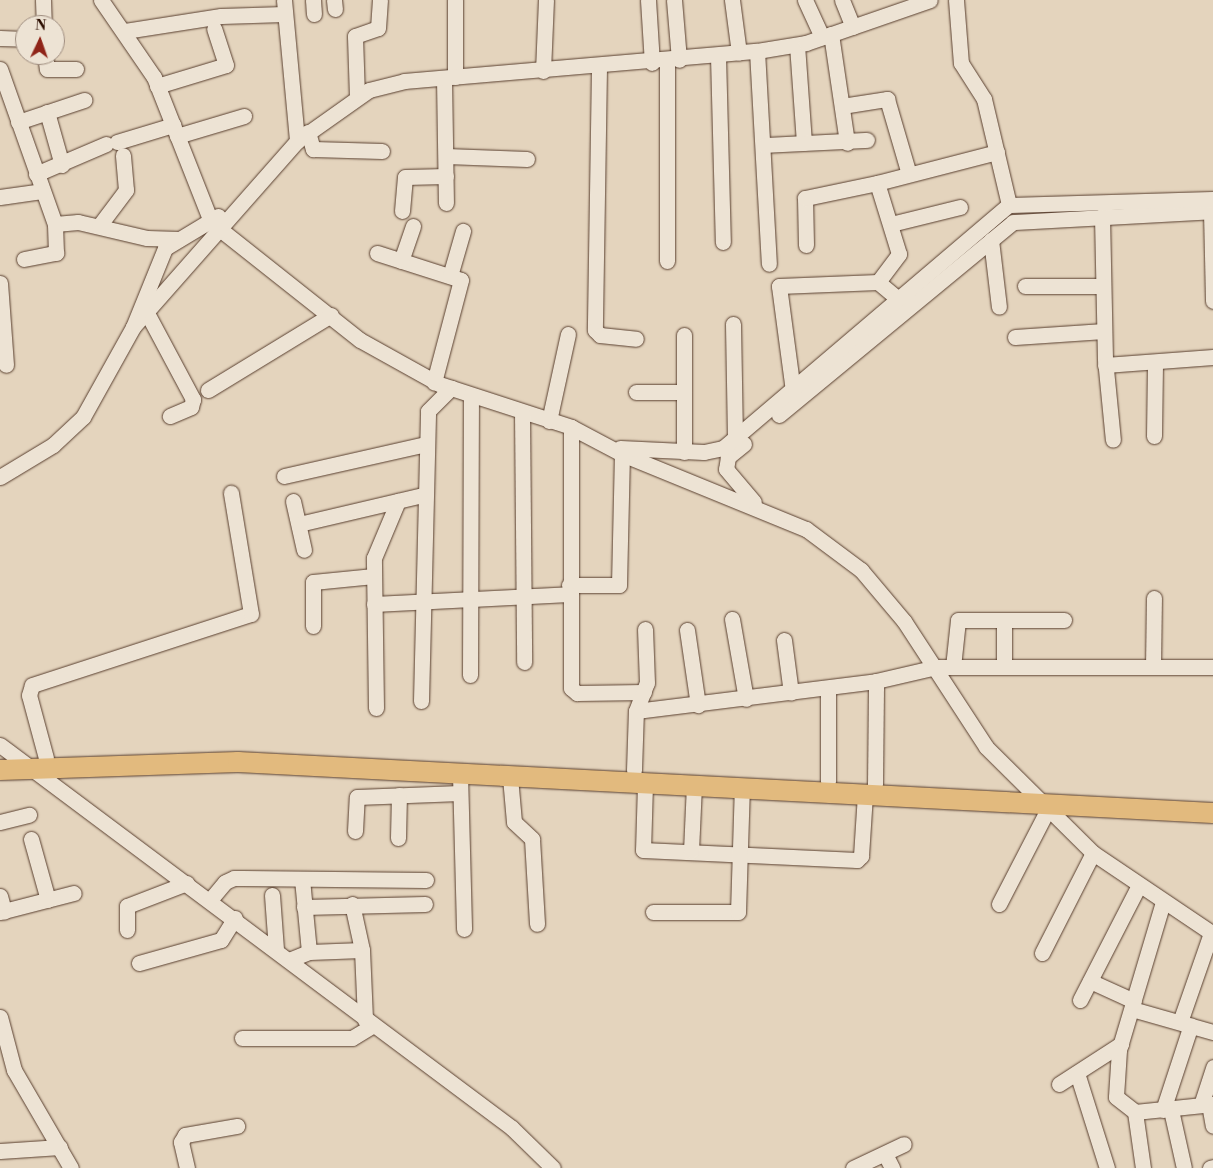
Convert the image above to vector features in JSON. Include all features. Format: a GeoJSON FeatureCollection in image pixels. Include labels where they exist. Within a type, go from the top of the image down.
{"type":"FeatureCollection","features":[{"type":"Feature","properties":{"kind":"main road"},"geometry":{"type":"LineString","coordinates":[[0,770],[35,762],[259,752],[640,777],[694,786],[870,789],[1213,813]]}},
{"type":"Feature","properties":{"kind":"main road"},"geometry":{"type":"LineString","coordinates":[[0,758],[35,762],[238,762],[460,783],[510,777],[640,777],[828,781],[870,789]]}},
{"type":"Feature","properties":{"kind":"main road"},"geometry":{"type":"LineString","coordinates":[[1040,800],[1213,801]]}},
{"type":"Feature","properties":{"kind":"street"},"geometry":{"type":"LineString","coordinates":[[44,0],[44,15]]}},
{"type":"Feature","properties":{"kind":"street"},"geometry":{"type":"LineString","coordinates":[[101,0],[125,31],[157,86],[210,219],[221,230],[360,340],[434,382],[570,427],[616,451],[759,507],[806,530],[861,570],[936,667],[986,747],[1093,853],[1138,887],[1212,933],[1186,1024],[1167,1110],[1184,1168]]}},
{"type":"Feature","properties":{"kind":"street"},"geometry":{"type":"LineString","coordinates":[[357,97],[355,36],[378,28],[380,0]]}},
{"type":"Feature","properties":{"kind":"street"},"geometry":{"type":"LineString","coordinates":[[446,203],[449,77],[454,0]]}},
{"type":"Feature","properties":{"kind":"street"},"geometry":{"type":"LineString","coordinates":[[543,71],[546,0]]}},
{"type":"Feature","properties":{"kind":"street"},"geometry":{"type":"LineString","coordinates":[[648,0],[666,62]]}},
{"type":"Feature","properties":{"kind":"street"},"geometry":{"type":"LineString","coordinates":[[667,261],[666,62],[674,0]]}},
{"type":"Feature","properties":{"kind":"street"},"geometry":{"type":"LineString","coordinates":[[732,0],[739,53]]}},
{"type":"Feature","properties":{"kind":"street"},"geometry":{"type":"LineString","coordinates":[[805,0],[826,35],[842,106],[847,142]]}},
{"type":"Feature","properties":{"kind":"street"},"geometry":{"type":"LineString","coordinates":[[842,0],[853,27]]}},
{"type":"Feature","properties":{"kind":"street"},"geometry":{"type":"LineString","coordinates":[[134,327],[186,266],[221,230],[230,212],[302,136],[357,97],[404,81],[666,62],[757,51],[797,44],[930,0]]}},
{"type":"Feature","properties":{"kind":"street"},"geometry":{"type":"LineString","coordinates":[[956,0],[961,63],[984,99],[1009,206]]}},
{"type":"Feature","properties":{"kind":"street"},"geometry":{"type":"LineString","coordinates":[[125,31],[227,7],[284,7],[302,136],[313,149],[382,151]]}},
{"type":"Feature","properties":{"kind":"street"},"geometry":{"type":"LineString","coordinates":[[157,86],[226,65],[214,29]]}},
{"type":"Feature","properties":{"kind":"street"},"geometry":{"type":"LineString","coordinates":[[0,38],[15,39]]}},
{"type":"Feature","properties":{"kind":"street"},"geometry":{"type":"LineString","coordinates":[[797,44],[804,144]]}},
{"type":"Feature","properties":{"kind":"street"},"geometry":{"type":"LineString","coordinates":[[757,51],[764,144],[769,264]]}},
{"type":"Feature","properties":{"kind":"street"},"geometry":{"type":"LineString","coordinates":[[718,56],[723,242]]}},
{"type":"Feature","properties":{"kind":"street"},"geometry":{"type":"LineString","coordinates":[[46,65],[46,69],[76,69]]}},
{"type":"Feature","properties":{"kind":"street"},"geometry":{"type":"LineString","coordinates":[[599,67],[595,330],[600,335],[636,339]]}},
{"type":"Feature","properties":{"kind":"street"},"geometry":{"type":"LineString","coordinates":[[0,70],[55,224],[56,253],[24,259]]}},
{"type":"Feature","properties":{"kind":"street"},"geometry":{"type":"LineString","coordinates":[[842,106],[887,99],[908,172]]}},
{"type":"Feature","properties":{"kind":"street"},"geometry":{"type":"LineString","coordinates":[[18,122],[84,100]]}},
{"type":"Feature","properties":{"kind":"street"},"geometry":{"type":"LineString","coordinates":[[47,112],[62,165]]}},
{"type":"Feature","properties":{"kind":"street"},"geometry":{"type":"LineString","coordinates":[[36,174],[115,147],[175,130],[244,116]]}},
{"type":"Feature","properties":{"kind":"street"},"geometry":{"type":"LineString","coordinates":[[764,144],[804,144],[867,140]]}},
{"type":"Feature","properties":{"kind":"street"},"geometry":{"type":"LineString","coordinates":[[99,226],[126,190],[115,147]]}},
{"type":"Feature","properties":{"kind":"street"},"geometry":{"type":"LineString","coordinates":[[806,245],[805,198],[877,183],[908,172],[997,152]]}},
{"type":"Feature","properties":{"kind":"street"},"geometry":{"type":"LineString","coordinates":[[446,156],[527,159]]}},
{"type":"Feature","properties":{"kind":"street"},"geometry":{"type":"LineString","coordinates":[[402,211],[405,177],[446,176]]}},
{"type":"Feature","properties":{"kind":"street"},"geometry":{"type":"LineString","coordinates":[[877,183],[899,254],[878,282]]}},
{"type":"Feature","properties":{"kind":"street"},"geometry":{"type":"LineString","coordinates":[[0,197],[42,191]]}},
{"type":"Feature","properties":{"kind":"street"},"geometry":{"type":"LineString","coordinates":[[616,451],[715,451],[735,438],[793,391],[897,298],[1009,206],[1212,207]]}},
{"type":"Feature","properties":{"kind":"street"},"geometry":{"type":"LineString","coordinates":[[891,224],[960,207]]}},
{"type":"Feature","properties":{"kind":"street"},"geometry":{"type":"LineString","coordinates":[[759,507],[732,479],[726,470],[728,457],[991,240],[1018,221],[1212,207]]}},
{"type":"Feature","properties":{"kind":"street"},"geometry":{"type":"LineString","coordinates":[[1212,207],[1213,301]]}},
{"type":"Feature","properties":{"kind":"street"},"geometry":{"type":"LineString","coordinates":[[0,477],[53,445],[83,417],[134,327],[165,248],[210,219],[230,212]]}},
{"type":"Feature","properties":{"kind":"street"},"geometry":{"type":"LineString","coordinates":[[1102,216],[1105,365],[1113,440]]}},
{"type":"Feature","properties":{"kind":"street"},"geometry":{"type":"LineString","coordinates":[[55,224],[99,226],[147,238],[178,239]]}},
{"type":"Feature","properties":{"kind":"street"},"geometry":{"type":"LineString","coordinates":[[401,261],[413,226]]}},
{"type":"Feature","properties":{"kind":"street"},"geometry":{"type":"LineString","coordinates":[[450,276],[464,231]]}},
{"type":"Feature","properties":{"kind":"street"},"geometry":{"type":"LineString","coordinates":[[991,240],[999,307]]}},
{"type":"Feature","properties":{"kind":"street"},"geometry":{"type":"LineString","coordinates":[[165,248],[186,266]]}},
{"type":"Feature","properties":{"kind":"street"},"geometry":{"type":"LineString","coordinates":[[377,253],[450,276],[461,285],[434,382]]}},
{"type":"Feature","properties":{"kind":"street"},"geometry":{"type":"LineString","coordinates":[[157,265],[176,278]]}},
{"type":"Feature","properties":{"kind":"street"},"geometry":{"type":"LineString","coordinates":[[793,391],[779,286],[878,282],[897,298]]}},
{"type":"Feature","properties":{"kind":"street"},"geometry":{"type":"LineString","coordinates":[[0,283],[6,365]]}},
{"type":"Feature","properties":{"kind":"street"},"geometry":{"type":"LineString","coordinates":[[1025,286],[1104,286]]}},
{"type":"Feature","properties":{"kind":"street"},"geometry":{"type":"LineString","coordinates":[[147,313],[194,399],[191,407],[170,416]]}},
{"type":"Feature","properties":{"kind":"street"},"geometry":{"type":"LineString","coordinates":[[208,390],[331,316]]}},
{"type":"Feature","properties":{"kind":"street"},"geometry":{"type":"LineString","coordinates":[[733,324],[735,438]]}},
{"type":"Feature","properties":{"kind":"street"},"geometry":{"type":"LineString","coordinates":[[1015,337],[1104,331]]}},
{"type":"Feature","properties":{"kind":"street"},"geometry":{"type":"LineString","coordinates":[[549,420],[568,334]]}},
{"type":"Feature","properties":{"kind":"street"},"geometry":{"type":"LineString","coordinates":[[684,335],[684,452]]}},
{"type":"Feature","properties":{"kind":"street"},"geometry":{"type":"LineString","coordinates":[[1105,365],[1213,357]]}},
{"type":"Feature","properties":{"kind":"street"},"geometry":{"type":"LineString","coordinates":[[1154,436],[1155,362]]}},
{"type":"Feature","properties":{"kind":"street"},"geometry":{"type":"LineString","coordinates":[[421,701],[423,495],[428,411],[451,388]]}},
{"type":"Feature","properties":{"kind":"street"},"geometry":{"type":"LineString","coordinates":[[636,392],[684,392]]}},
{"type":"Feature","properties":{"kind":"street"},"geometry":{"type":"LineString","coordinates":[[470,395],[470,675]]}},
{"type":"Feature","properties":{"kind":"street"},"geometry":{"type":"LineString","coordinates":[[522,412],[524,662]]}},
{"type":"Feature","properties":{"kind":"street"},"geometry":{"type":"LineString","coordinates":[[570,427],[569,590],[572,691],[644,692]]}},
{"type":"Feature","properties":{"kind":"street"},"geometry":{"type":"LineString","coordinates":[[284,476],[426,444]]}},
{"type":"Feature","properties":{"kind":"street"},"geometry":{"type":"LineString","coordinates":[[374,604],[423,598],[523,597],[619,585],[616,451]]}},
{"type":"Feature","properties":{"kind":"street"},"geometry":{"type":"LineString","coordinates":[[35,762],[29,695],[32,684],[251,614],[232,493]]}},
{"type":"Feature","properties":{"kind":"street"},"geometry":{"type":"LineString","coordinates":[[299,524],[423,495]]}},
{"type":"Feature","properties":{"kind":"street"},"geometry":{"type":"LineString","coordinates":[[293,500],[304,550]]}},
{"type":"Feature","properties":{"kind":"street"},"geometry":{"type":"LineString","coordinates":[[376,708],[374,576],[376,550],[398,501]]}},
{"type":"Feature","properties":{"kind":"street"},"geometry":{"type":"LineString","coordinates":[[313,626],[313,582],[374,576]]}},
{"type":"Feature","properties":{"kind":"street"},"geometry":{"type":"LineString","coordinates":[[1153,667],[1154,598]]}},
{"type":"Feature","properties":{"kind":"street"},"geometry":{"type":"LineString","coordinates":[[732,619],[746,699]]}},
{"type":"Feature","properties":{"kind":"street"},"geometry":{"type":"LineString","coordinates":[[1004,620],[1004,660]]}},
{"type":"Feature","properties":{"kind":"street"},"geometry":{"type":"LineString","coordinates":[[953,667],[955,622],[1064,620]]}},
{"type":"Feature","properties":{"kind":"street"},"geometry":{"type":"LineString","coordinates":[[645,629],[644,692],[636,712],[643,850],[861,859],[870,789],[876,681]]}},
{"type":"Feature","properties":{"kind":"street"},"geometry":{"type":"LineString","coordinates":[[687,630],[698,705]]}},
{"type":"Feature","properties":{"kind":"street"},"geometry":{"type":"LineString","coordinates":[[784,640],[791,693]]}},
{"type":"Feature","properties":{"kind":"street"},"geometry":{"type":"LineString","coordinates":[[636,712],[876,681],[936,667],[1213,667]]}},
{"type":"Feature","properties":{"kind":"street"},"geometry":{"type":"LineString","coordinates":[[828,688],[828,781]]}},
{"type":"Feature","properties":{"kind":"street"},"geometry":{"type":"LineString","coordinates":[[0,745],[35,762],[368,1023],[512,1128],[551,1168]]}},
{"type":"Feature","properties":{"kind":"street"},"geometry":{"type":"LineString","coordinates":[[510,777],[514,822],[532,839],[537,924]]}},
{"type":"Feature","properties":{"kind":"street"},"geometry":{"type":"LineString","coordinates":[[355,831],[357,797],[400,795],[460,783],[464,929]]}},
{"type":"Feature","properties":{"kind":"street"},"geometry":{"type":"LineString","coordinates":[[691,852],[694,786]]}},
{"type":"Feature","properties":{"kind":"street"},"geometry":{"type":"LineString","coordinates":[[653,912],[738,912],[742,788]]}},
{"type":"Feature","properties":{"kind":"street"},"geometry":{"type":"LineString","coordinates":[[398,838],[400,795]]}},
{"type":"Feature","properties":{"kind":"street"},"geometry":{"type":"LineString","coordinates":[[999,904],[1040,800]]}},
{"type":"Feature","properties":{"kind":"street"},"geometry":{"type":"LineString","coordinates":[[0,822],[29,815]]}},
{"type":"Feature","properties":{"kind":"street"},"geometry":{"type":"LineString","coordinates":[[31,839],[48,900]]}},
{"type":"Feature","properties":{"kind":"street"},"geometry":{"type":"LineString","coordinates":[[1042,953],[1093,853]]}},
{"type":"Feature","properties":{"kind":"street"},"geometry":{"type":"LineString","coordinates":[[210,900],[228,879],[426,880]]}},
{"type":"Feature","properties":{"kind":"street"},"geometry":{"type":"LineString","coordinates":[[302,879],[309,952]]}},
{"type":"Feature","properties":{"kind":"street"},"geometry":{"type":"LineString","coordinates":[[127,930],[127,906],[187,883]]}},
{"type":"Feature","properties":{"kind":"street"},"geometry":{"type":"LineString","coordinates":[[1080,1000],[1138,887]]}},
{"type":"Feature","properties":{"kind":"street"},"geometry":{"type":"LineString","coordinates":[[0,896],[2,912],[74,893]]}},
{"type":"Feature","properties":{"kind":"street"},"geometry":{"type":"LineString","coordinates":[[272,895],[276,950]]}},
{"type":"Feature","properties":{"kind":"street"},"geometry":{"type":"LineString","coordinates":[[1144,1168],[1135,1112],[1116,1096],[1113,1084],[1121,1044],[1163,902]]}},
{"type":"Feature","properties":{"kind":"street"},"geometry":{"type":"LineString","coordinates":[[304,907],[352,904],[424,904]]}},
{"type":"Feature","properties":{"kind":"street"},"geometry":{"type":"LineString","coordinates":[[352,904],[362,950],[368,1023]]}},
{"type":"Feature","properties":{"kind":"street"},"geometry":{"type":"LineString","coordinates":[[139,963],[221,940],[234,918]]}},
{"type":"Feature","properties":{"kind":"street"},"geometry":{"type":"LineString","coordinates":[[289,960],[309,952],[362,950]]}},
{"type":"Feature","properties":{"kind":"street"},"geometry":{"type":"LineString","coordinates":[[1090,981],[1133,1005],[1213,1032]]}},
{"type":"Feature","properties":{"kind":"street"},"geometry":{"type":"LineString","coordinates":[[0,1017],[7,1071],[60,1147],[71,1168]]}},
{"type":"Feature","properties":{"kind":"street"},"geometry":{"type":"LineString","coordinates":[[242,1038],[352,1038],[368,1023]]}},
{"type":"Feature","properties":{"kind":"street"},"geometry":{"type":"LineString","coordinates":[[1059,1084],[1121,1044]]}},
{"type":"Feature","properties":{"kind":"street"},"geometry":{"type":"LineString","coordinates":[[1213,1067],[1208,1105],[1213,1126]]}},
{"type":"Feature","properties":{"kind":"street"},"geometry":{"type":"LineString","coordinates":[[1077,1073],[1107,1168]]}},
{"type":"Feature","properties":{"kind":"street"},"geometry":{"type":"LineString","coordinates":[[1135,1112],[1208,1105]]}},
{"type":"Feature","properties":{"kind":"street"},"geometry":{"type":"LineString","coordinates":[[187,1168],[181,1142],[185,1135],[237,1126]]}},
{"type":"Feature","properties":{"kind":"street"},"geometry":{"type":"LineString","coordinates":[[853,1168],[904,1144]]}},
{"type":"Feature","properties":{"kind":"street"},"geometry":{"type":"LineString","coordinates":[[0,1151],[60,1147]]}},
{"type":"Feature","properties":{"kind":"street"},"geometry":{"type":"LineString","coordinates":[[885,1154],[892,1168]]}}]}
